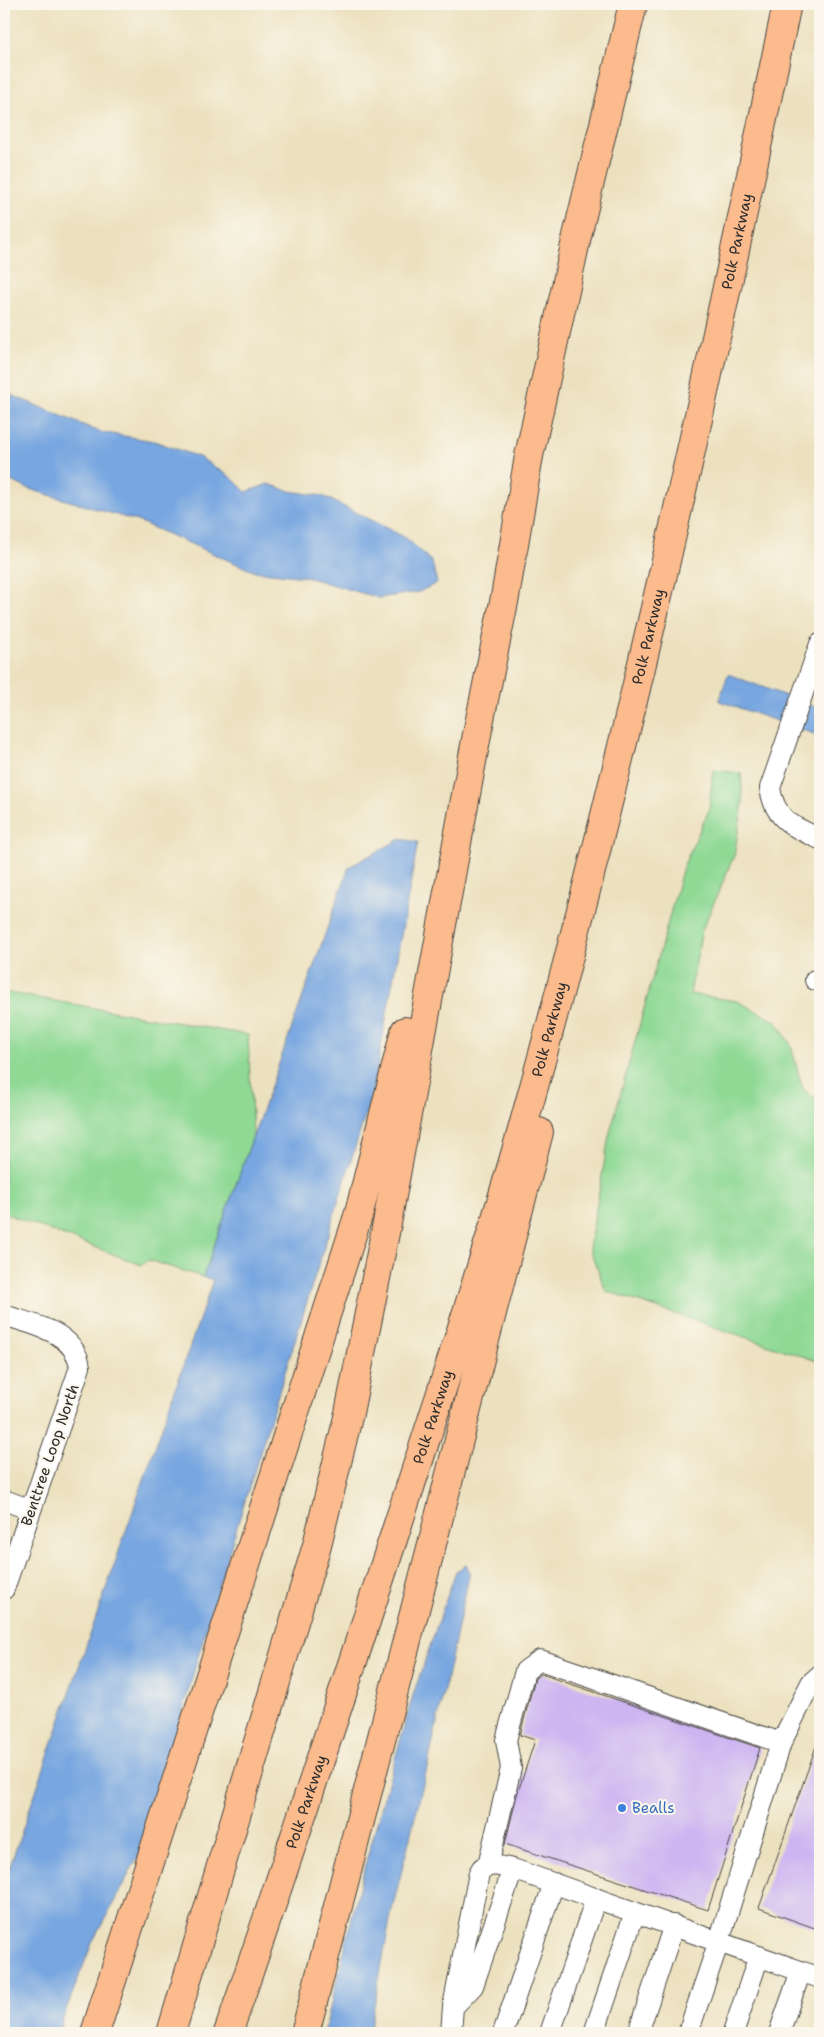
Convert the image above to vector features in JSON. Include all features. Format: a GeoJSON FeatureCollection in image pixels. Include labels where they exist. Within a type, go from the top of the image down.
{"type":"FeatureCollection","features":[{"type":"Feature","properties":{"kind":"highway"},"geometry":{"type":"LineString","coordinates":[[171,2033],[295,1622],[317,1545],[349,1413],[388,1218],[478,729],[505,597],[529,456],[577,236],[633,4]]}},
{"type":"Feature","properties":{"kind":"highway","name":"Polk Parkway"},"geometry":{"type":"LineString","coordinates":[[228,2033],[476,1285],[563,979],[623,744],[687,466],[787,4]]}},
{"type":"Feature","properties":{"kind":"highway"},"geometry":{"type":"LineString","coordinates":[[95,2033],[359,1213],[389,1099],[460,784],[478,729]]}},
{"type":"Feature","properties":{"kind":"highway"},"geometry":{"type":"LineString","coordinates":[[305,2033],[524,1195],[611,839],[623,744]]}},
{"type":"Feature","properties":{"kind":"street"},"geometry":{"type":"LineString","coordinates":[[820,644],[770,788],[772,806],[788,822],[820,838]]}},
{"type":"Feature","properties":{"kind":"street","name":"Benttree Loop North"},"geometry":{"type":"LineString","coordinates":[[4,1315],[53,1332],[67,1340],[75,1350],[80,1368],[4,1589]]}},
{"type":"Feature","properties":{"kind":"street"},"geometry":{"type":"LineString","coordinates":[[4,1500],[31,1510]]}},
{"type":"Feature","properties":{"kind":"street"},"geometry":{"type":"LineString","coordinates":[[488,1866],[510,1768],[506,1740],[525,1671],[540,1660],[781,1742]]}},
{"type":"Feature","properties":{"kind":"street"},"geometry":{"type":"LineString","coordinates":[[688,2033],[719,1941],[781,1742],[811,1683],[820,1675]]}},
{"type":"Feature","properties":{"kind":"street"},"geometry":{"type":"LineString","coordinates":[[451,2033],[453,2007],[479,1873],[482,1868],[494,1865],[513,1869],[554,1883],[820,1978]]}},
{"type":"Feature","properties":{"kind":"street"},"geometry":{"type":"LineString","coordinates":[[453,2007],[473,1986],[513,1869]]}},
{"type":"Feature","properties":{"kind":"street"},"geometry":{"type":"LineString","coordinates":[[503,2033],[554,1883]]}},
{"type":"Feature","properties":{"kind":"street"},"geometry":{"type":"LineString","coordinates":[[550,2033],[596,1898]]}},
{"type":"Feature","properties":{"kind":"street"},"geometry":{"type":"LineString","coordinates":[[594,2033],[635,1912]]}},
{"type":"Feature","properties":{"kind":"street"},"geometry":{"type":"LineString","coordinates":[[638,2033],[674,1926]]}},
{"type":"Feature","properties":{"kind":"street"},"geometry":{"type":"LineString","coordinates":[[732,2033],[759,1956]]}},
{"type":"Feature","properties":{"kind":"street"},"geometry":{"type":"LineString","coordinates":[[779,2033],[801,1971]]}},
{"type":"Feature","properties":{"kind":"green space"},"geometry":{"type":"Polygon","coordinates":[[[713,770],[741,773],[743,803],[734,856],[702,930],[690,994],[737,1001],[777,1022],[791,1045],[802,1087],[811,1096],[820,1098],[820,1362],[606,1291],[589,1248],[609,1136],[683,867],[709,810],[713,770]]]}},
{"type":"Feature","properties":{"kind":"green space"},"geometry":{"type":"Polygon","coordinates":[[[4,992],[248,1035],[253,1136],[203,1277],[148,1260],[142,1265],[4,1213],[4,992]]]}},
{"type":"Feature","properties":{"kind":"water"},"geometry":{"type":"Polygon","coordinates":[[[4,392],[100,432],[154,441],[199,457],[232,478],[246,492],[268,484],[290,491],[323,496],[406,538],[432,562],[437,583],[419,592],[379,598],[306,577],[253,571],[140,522],[29,489],[4,478],[4,392]]]}},
{"type":"Feature","properties":{"kind":"water"},"geometry":{"type":"Polygon","coordinates":[[[728,674],[820,709],[820,736],[719,701],[728,674]]]}},
{"type":"Feature","properties":{"kind":"water"},"geometry":{"type":"Polygon","coordinates":[[[400,839],[418,842],[373,1090],[215,1597],[145,1844],[93,1941],[57,2033],[4,2033],[4,1883],[213,1280],[203,1277],[349,867],[400,839]]]}},
{"type":"Feature","properties":{"kind":"water"},"geometry":{"type":"Polygon","coordinates":[[[466,1565],[470,1572],[428,1764],[392,1910],[369,2033],[324,2033],[365,1865],[413,1695],[456,1571],[466,1565]]]}},
{"type":"Feature","properties":{"kind":"building"},"geometry":{"type":"Polygon","coordinates":[[[541,1674],[760,1748],[708,1910],[505,1844],[517,1795],[535,1740],[520,1735],[535,1678],[541,1674]]]}},
{"type":"Feature","properties":{"kind":"building"},"geometry":{"type":"Polygon","coordinates":[[[820,1739],[820,1930],[759,1908],[820,1739]]]}},
{"type":"Feature","properties":{"kind":"place","name":"Bealls"},"geometry":{"type":"Point","coordinates":[622,1808]}}]}
